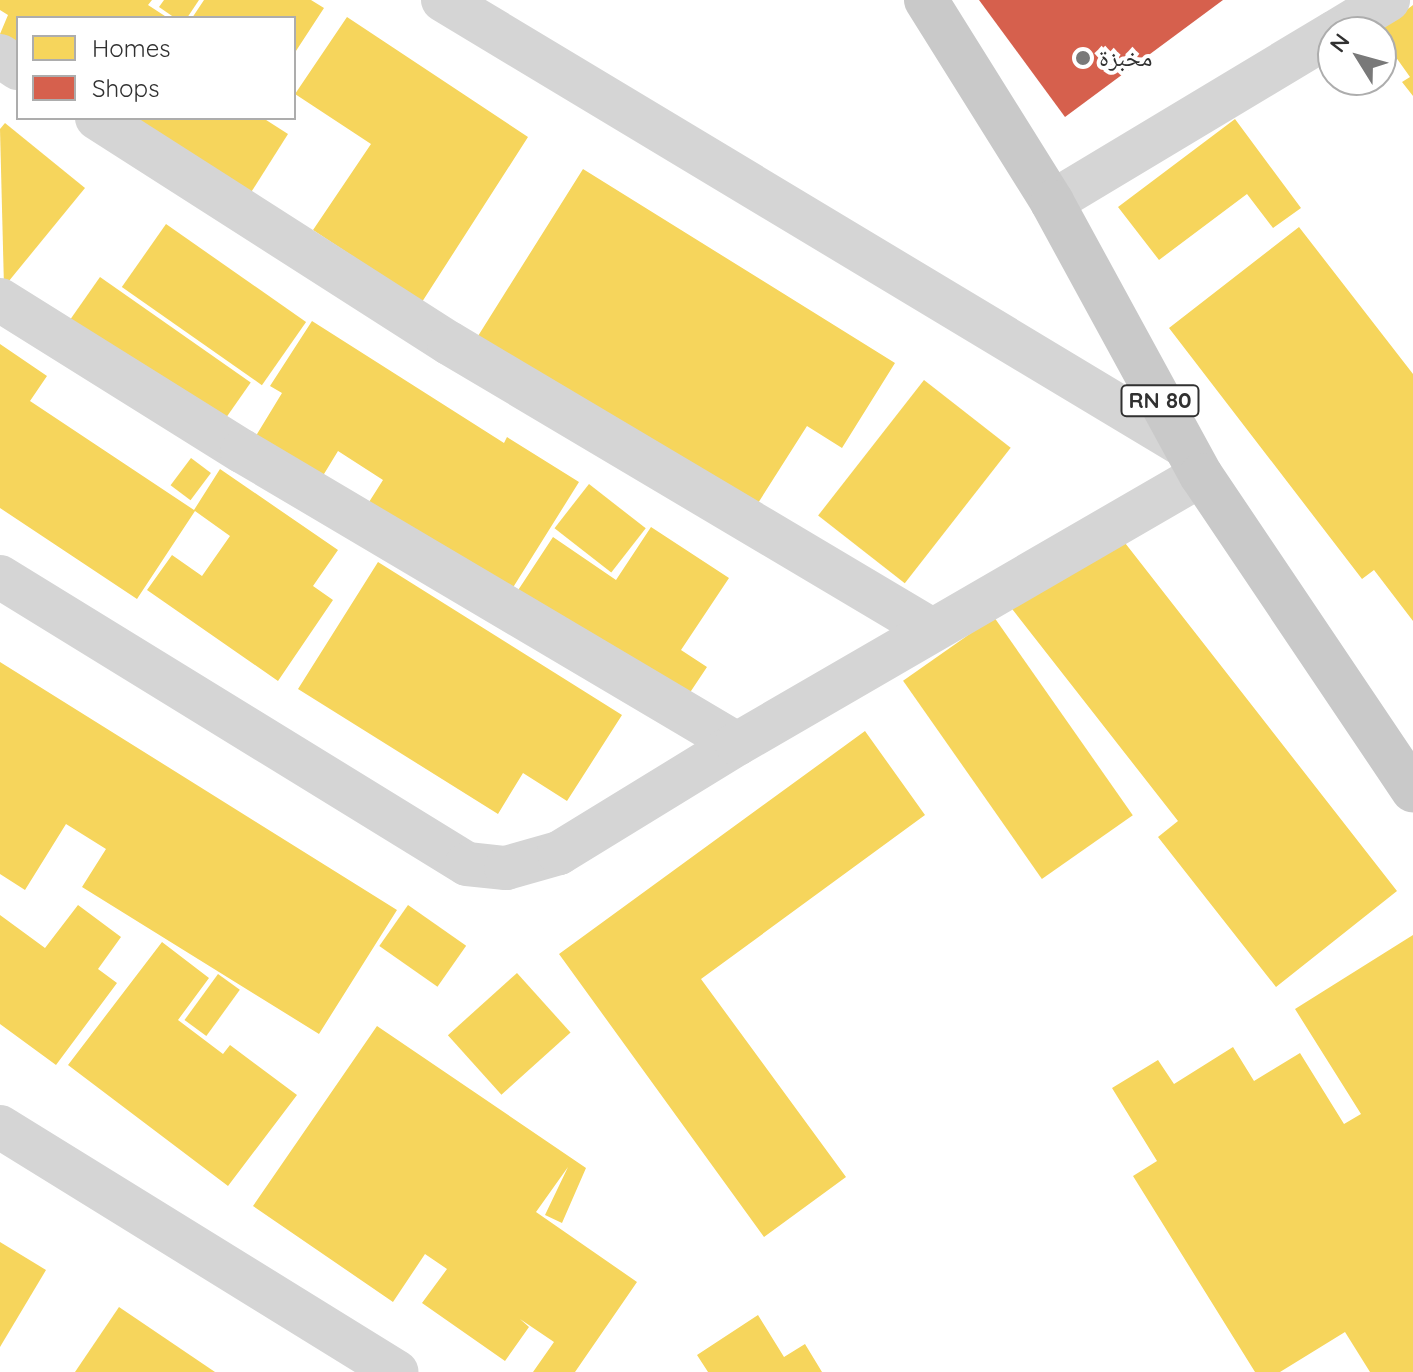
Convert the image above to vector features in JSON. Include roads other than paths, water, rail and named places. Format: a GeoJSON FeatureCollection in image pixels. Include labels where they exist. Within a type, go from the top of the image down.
{"type":"FeatureCollection","features":[{"type":"Feature","properties":{"kind":"main road","name":"RN 80"},"geometry":{"type":"LineString","coordinates":[[926,0],[1052,202],[1192,460],[1413,790]]}},
{"type":"Feature","properties":{"kind":"street"},"geometry":{"type":"LineString","coordinates":[[0,577],[467,864],[506,868],[559,853],[932,630],[1192,460],[443,0]]}},
{"type":"Feature","properties":{"kind":"street"},"geometry":{"type":"LineString","coordinates":[[1362,16],[1388,0]]}},
{"type":"Feature","properties":{"kind":"street"},"geometry":{"type":"LineString","coordinates":[[1052,202],[1317,43]]}},
{"type":"Feature","properties":{"kind":"street"},"geometry":{"type":"LineString","coordinates":[[100,120],[449,343],[932,630]]}},
{"type":"Feature","properties":{"kind":"street"},"geometry":{"type":"LineString","coordinates":[[0,300],[242,451],[737,744]]}},
{"type":"Feature","properties":{"kind":"street"},"geometry":{"type":"LineString","coordinates":[[0,1127],[396,1372]]}},
{"type":"Feature","properties":{"kind":"place","name":"مخبزة"},"geometry":{"type":"Point","coordinates":[1083,58]}}]}
